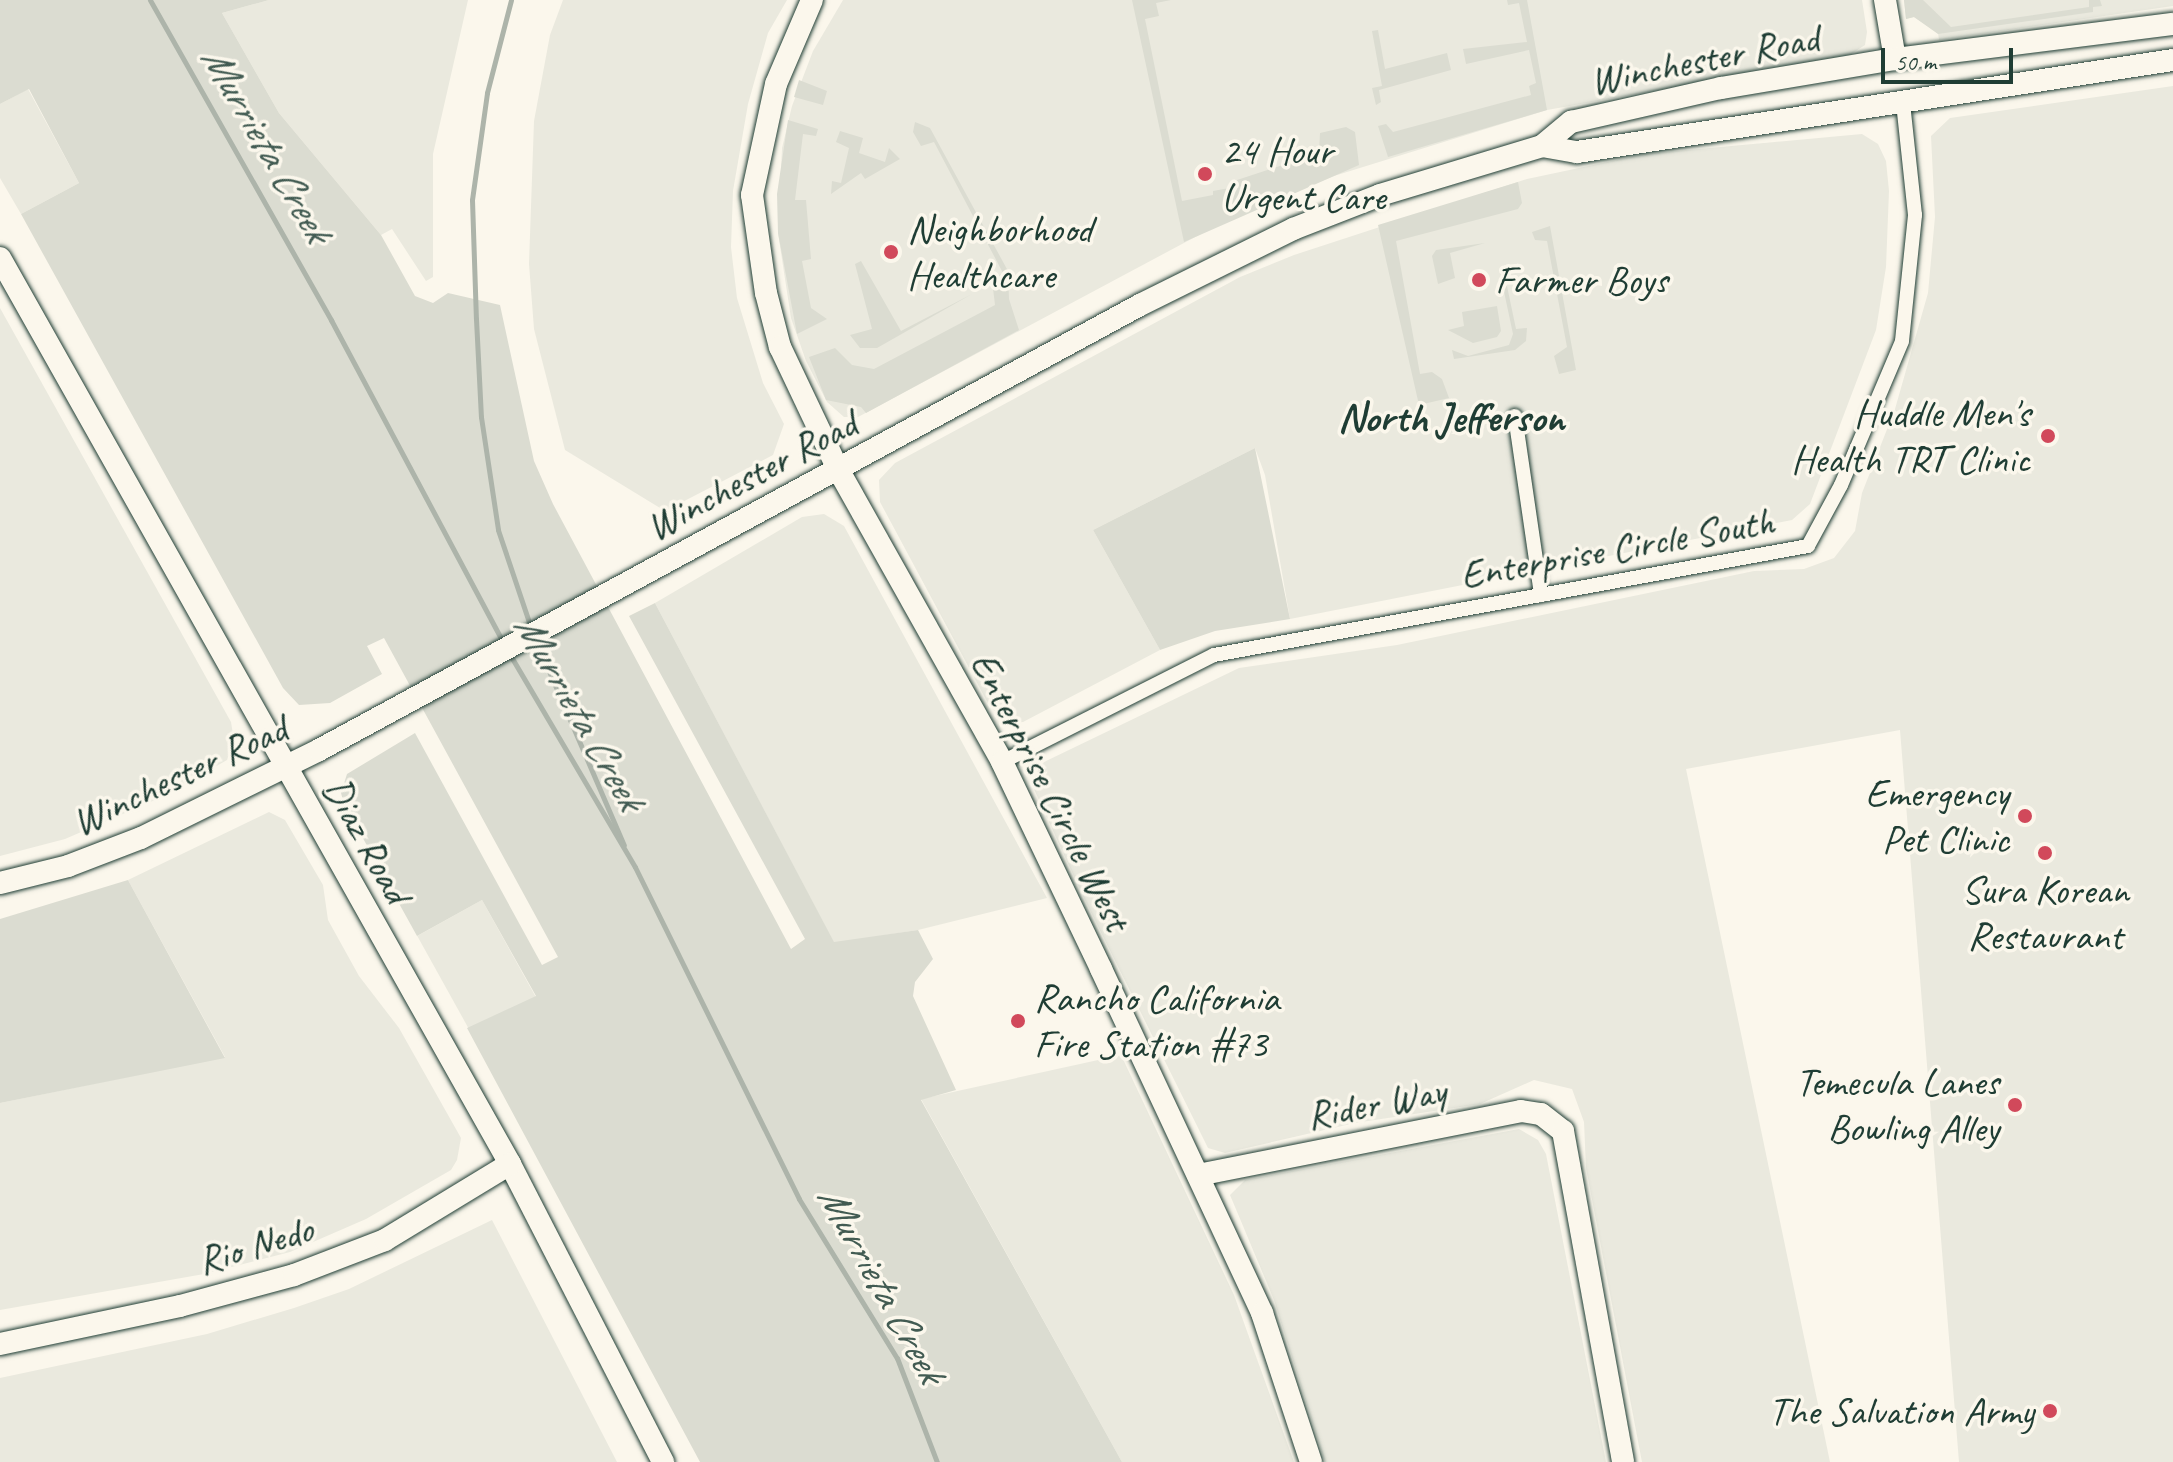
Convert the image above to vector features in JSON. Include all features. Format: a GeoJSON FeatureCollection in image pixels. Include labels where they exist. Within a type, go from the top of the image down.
{"type":"FeatureCollection","features":[{"type":"Feature","properties":{"kind":"street","name":"Enterprise Circle West"},"geometry":{"type":"LineString","coordinates":[[812,0],[776,84],[752,195],[766,293],[780,347],[839,471],[1002,762],[1262,1313],[1311,1462]]}},
{"type":"Feature","properties":{"kind":"street"},"geometry":{"type":"LineString","coordinates":[[1885,0],[1895,59]]}},
{"type":"Feature","properties":{"kind":"street","name":"Winchester Road"},"geometry":{"type":"LineString","coordinates":[[0,883],[68,866],[141,838],[285,766],[839,471],[1140,305],[1293,229],[1422,179],[1542,146],[1571,122],[1721,88],[1895,59],[2173,24]]}},
{"type":"Feature","properties":{"kind":"street","name":"Winchester Road"},"geometry":{"type":"LineString","coordinates":[[1542,146],[1577,152],[2173,60]]}},
{"type":"Feature","properties":{"kind":"street","name":"Enterprise Circle South"},"geometry":{"type":"LineString","coordinates":[[1002,762],[1214,655],[1808,546],[1841,485],[1902,341],[1915,215],[1903,103]]}},
{"type":"Feature","properties":{"kind":"street","name":"Diaz Road"},"geometry":{"type":"LineString","coordinates":[[0,258],[510,1164],[663,1462]]}},
{"type":"Feature","properties":{"kind":"street"},"geometry":{"type":"LineString","coordinates":[[1515,416],[1541,595]]}},
{"type":"Feature","properties":{"kind":"street","name":"Rider Way"},"geometry":{"type":"LineString","coordinates":[[1198,1175],[1521,1111],[1541,1114],[1563,1131],[1623,1462]]}},
{"type":"Feature","properties":{"kind":"street","name":"Rio Nedo"},"geometry":{"type":"LineString","coordinates":[[0,1344],[281,1279],[385,1240],[510,1164]]}},
{"type":"Feature","properties":{"kind":"shaded area"},"geometry":{"type":"Polygon","coordinates":[[[0,0],[269,0],[222,13],[279,113],[381,235],[415,296],[433,303],[448,293],[500,305],[534,461],[553,504],[791,949],[805,939],[629,616],[655,603],[834,942],[918,930],[933,959],[915,982],[913,996],[956,1090],[921,1100],[1122,1462],[700,1462],[467,1028],[536,996],[482,900],[417,936],[344,804],[341,793],[347,774],[415,733],[542,965],[558,957],[384,638],[367,646],[382,674],[330,703],[299,705],[283,688],[21,214],[79,183],[29,89],[0,104],[0,0]]]}},
{"type":"Feature","properties":{"kind":"shaded area"},"geometry":{"type":"Polygon","coordinates":[[[269,0],[468,0],[433,154],[433,277],[426,281],[392,229],[381,235],[279,113],[222,13],[269,0]]]}},
{"type":"Feature","properties":{"kind":"shaded area"},"geometry":{"type":"Polygon","coordinates":[[[563,0],[787,0],[768,33],[748,104],[733,191],[731,247],[737,298],[763,383],[784,424],[773,455],[665,511],[565,450],[534,329],[529,264],[534,121],[550,35],[563,0]]]}},
{"type":"Feature","properties":{"kind":"shaded area"},"geometry":{"type":"Polygon","coordinates":[[[843,0],[1862,0],[1867,32],[1865,45],[1848,56],[1547,110],[1334,176],[1227,220],[858,417],[844,417],[827,402],[806,361],[791,318],[778,233],[782,148],[792,106],[813,51],[843,0]]]}},
{"type":"Feature","properties":{"kind":"shaded area"},"geometry":{"type":"Polygon","coordinates":[[[1132,0],[1171,0],[1156,3],[1159,16],[1145,19],[1182,201],[1213,195],[1213,191],[1235,187],[1234,181],[1319,153],[1320,133],[1346,127],[1355,132],[1359,165],[1184,242],[1132,0]]]}},
{"type":"Feature","properties":{"kind":"shaded area"},"geometry":{"type":"Polygon","coordinates":[[[1507,0],[1527,0],[1547,110],[1388,157],[1378,126],[1386,124],[1393,132],[1531,95],[1529,86],[1536,83],[1529,50],[1466,64],[1463,49],[1527,42],[1519,3],[1508,5],[1507,0]]]}},
{"type":"Feature","properties":{"kind":"shaded area"},"geometry":{"type":"Polygon","coordinates":[[[1904,0],[2173,0],[2173,6],[1939,40],[1938,33],[1914,17],[1906,19],[1904,0]]]}},
{"type":"Feature","properties":{"kind":"shaded area"},"geometry":{"type":"Polygon","coordinates":[[[1904,0],[1923,0],[1951,27],[2089,7],[2089,0],[2100,0],[2102,6],[2093,7],[2093,12],[1938,34],[1914,17],[1906,19],[1904,0]]]}},
{"type":"Feature","properties":{"kind":"shaded area"},"geometry":{"type":"Polygon","coordinates":[[[1378,30],[1385,69],[1447,53],[1451,70],[1379,90],[1381,102],[1376,105],[1372,88],[1382,86],[1372,31],[1378,30]]]}},
{"type":"Feature","properties":{"kind":"shaded area"},"geometry":{"type":"Polygon","coordinates":[[[799,80],[827,91],[823,105],[794,97],[799,80]]]}},
{"type":"Feature","properties":{"kind":"shaded area"},"geometry":{"type":"Polygon","coordinates":[[[2173,86],[2173,1462],[1959,1462],[1900,730],[1686,769],[1830,1462],[1642,1462],[1586,1168],[1584,1122],[1572,1089],[1534,1080],[1480,1104],[1355,1123],[1225,1153],[1208,1148],[1083,896],[1033,787],[1034,773],[1044,762],[1239,668],[1397,645],[1754,571],[1804,569],[1834,558],[1855,531],[1862,493],[1895,409],[1928,293],[1935,217],[1931,136],[1950,118],[2173,86]]]}},
{"type":"Feature","properties":{"kind":"shaded area"},"geometry":{"type":"Polygon","coordinates":[[[28,89],[79,183],[21,214],[0,178],[0,104],[28,89]]]}},
{"type":"Feature","properties":{"kind":"shaded area"},"geometry":{"type":"Polygon","coordinates":[[[788,120],[818,129],[816,136],[803,134],[795,200],[806,200],[811,259],[802,261],[811,308],[827,319],[797,334],[778,233],[777,194],[788,120]]]}},
{"type":"Feature","properties":{"kind":"shaded area"},"geometry":{"type":"Polygon","coordinates":[[[915,122],[930,128],[1008,271],[1009,299],[1019,330],[866,413],[861,407],[826,400],[809,357],[835,348],[852,365],[874,369],[995,305],[992,280],[1003,273],[934,142],[921,146],[913,132],[915,122]]]}},
{"type":"Feature","properties":{"kind":"shaded area"},"geometry":{"type":"Polygon","coordinates":[[[840,131],[863,138],[859,153],[885,162],[889,148],[900,159],[865,179],[861,173],[831,194],[832,181],[841,183],[849,148],[836,142],[840,131]]]}},
{"type":"Feature","properties":{"kind":"shaded area"},"geometry":{"type":"Polygon","coordinates":[[[1862,134],[1878,144],[1886,161],[1889,191],[1886,267],[1876,330],[1810,504],[1792,520],[1290,619],[1265,475],[1255,448],[1093,530],[1160,650],[1023,722],[1009,723],[990,707],[880,502],[879,480],[895,463],[1240,277],[1294,255],[1527,179],[1645,154],[1862,134]]]}},
{"type":"Feature","properties":{"kind":"shaded area"},"geometry":{"type":"Polygon","coordinates":[[[1518,182],[1522,203],[1518,209],[1396,241],[1420,374],[1432,372],[1442,379],[1449,398],[1419,405],[1378,225],[1518,182]]]}},
{"type":"Feature","properties":{"kind":"shaded area"},"geometry":{"type":"Polygon","coordinates":[[[1550,226],[1576,370],[1559,374],[1554,356],[1567,347],[1547,241],[1535,240],[1532,232],[1550,226]]]}},
{"type":"Feature","properties":{"kind":"shaded area"},"geometry":{"type":"Polygon","coordinates":[[[1485,243],[1450,253],[1455,278],[1438,284],[1432,256],[1436,250],[1485,243]]]}},
{"type":"Feature","properties":{"kind":"shaded area"},"geometry":{"type":"Polygon","coordinates":[[[861,261],[901,331],[972,294],[877,348],[860,348],[850,335],[872,329],[855,264],[861,261]]]}},
{"type":"Feature","properties":{"kind":"shaded area"},"geometry":{"type":"Polygon","coordinates":[[[1507,286],[1516,329],[1527,328],[1526,341],[1515,350],[1454,359],[1452,350],[1468,356],[1509,345],[1513,334],[1503,287],[1507,286]]]}},
{"type":"Feature","properties":{"kind":"shaded area"},"geometry":{"type":"Polygon","coordinates":[[[1497,306],[1501,331],[1497,337],[1473,343],[1448,330],[1464,326],[1462,312],[1497,306]]]}},
{"type":"Feature","properties":{"kind":"shaded area"},"geometry":{"type":"Polygon","coordinates":[[[0,308],[231,722],[234,741],[227,760],[162,797],[65,839],[0,856],[0,308]]]}},
{"type":"Feature","properties":{"kind":"shaded area"},"geometry":{"type":"Polygon","coordinates":[[[1255,448],[1290,619],[1215,631],[1160,650],[1093,530],[1255,448]]]}},
{"type":"Feature","properties":{"kind":"shaded area"},"geometry":{"type":"Polygon","coordinates":[[[824,514],[844,526],[1047,898],[918,930],[834,943],[655,603],[802,517],[824,514]]]}},
{"type":"Feature","properties":{"kind":"shaded area"},"geometry":{"type":"Polygon","coordinates":[[[269,812],[285,820],[323,885],[328,920],[359,976],[399,1028],[461,1138],[457,1160],[451,1170],[366,1219],[290,1252],[204,1274],[0,1310],[0,1103],[225,1057],[128,880],[269,812]]]}},
{"type":"Feature","properties":{"kind":"shaded area"},"geometry":{"type":"Polygon","coordinates":[[[128,880],[225,1058],[0,1103],[0,919],[128,880]]]}},
{"type":"Feature","properties":{"kind":"shaded area"},"geometry":{"type":"Polygon","coordinates":[[[482,900],[536,997],[471,1033],[417,936],[482,900]]]}},
{"type":"Feature","properties":{"kind":"shaded area"},"geometry":{"type":"Polygon","coordinates":[[[1121,1055],[1234,1295],[1294,1462],[1122,1462],[921,1099],[1121,1055]]]}},
{"type":"Feature","properties":{"kind":"shaded area"},"geometry":{"type":"Polygon","coordinates":[[[1519,1129],[1538,1140],[1546,1154],[1606,1462],[1325,1462],[1274,1300],[1230,1195],[1245,1180],[1519,1129]]]}},
{"type":"Feature","properties":{"kind":"shaded area"},"geometry":{"type":"Polygon","coordinates":[[[492,1220],[617,1462],[0,1462],[0,1378],[207,1334],[294,1308],[349,1289],[492,1220]]]}},
{"type":"Feature","properties":{"kind":"waterway","name":"Murrieta Creek"},"geometry":{"type":"LineString","coordinates":[[150,0],[331,320],[504,644]]}},
{"type":"Feature","properties":{"kind":"waterway"},"geometry":{"type":"LineString","coordinates":[[511,0],[487,93],[472,200],[481,417],[498,530],[531,628]]}},
{"type":"Feature","properties":{"kind":"waterway"},"geometry":{"type":"LineString","coordinates":[[536,641],[624,845]]}},
{"type":"Feature","properties":{"kind":"waterway","name":"Murrieta Creek"},"geometry":{"type":"LineString","coordinates":[[509,653],[635,867],[799,1199],[897,1358],[937,1462]]}},
{"type":"Feature","properties":{"kind":"place","name":"24 Hour Urgent Care"},"geometry":{"type":"Point","coordinates":[1205,174]}},
{"type":"Feature","properties":{"kind":"place","name":"Neighborhood Healthcare"},"geometry":{"type":"Point","coordinates":[891,252]}},
{"type":"Feature","properties":{"kind":"place","name":"Farmer Boys"},"geometry":{"type":"Point","coordinates":[1479,280]}},
{"type":"Feature","properties":{"kind":"place","name":"Huddle Men's Health TRT Clinic"},"geometry":{"type":"Point","coordinates":[2048,436]}},
{"type":"Feature","properties":{"kind":"place","name":"Emergency Pet Clinic"},"geometry":{"type":"Point","coordinates":[2025,816]}},
{"type":"Feature","properties":{"kind":"place","name":"Sura Korean Restaurant"},"geometry":{"type":"Point","coordinates":[2045,853]}},
{"type":"Feature","properties":{"kind":"place","name":"Rancho California Fire Station #73"},"geometry":{"type":"Point","coordinates":[1018,1021]}},
{"type":"Feature","properties":{"kind":"place","name":"Temecula Lanes Bowling Alley"},"geometry":{"type":"Point","coordinates":[2015,1105]}},
{"type":"Feature","properties":{"kind":"place","name":"The Salvation Army"},"geometry":{"type":"Point","coordinates":[2050,1411]}},
{"type":"Feature","properties":{"kind":"district","name":"North Jefferson"},"geometry":{"type":"Point","coordinates":[1451,418]}}]}
